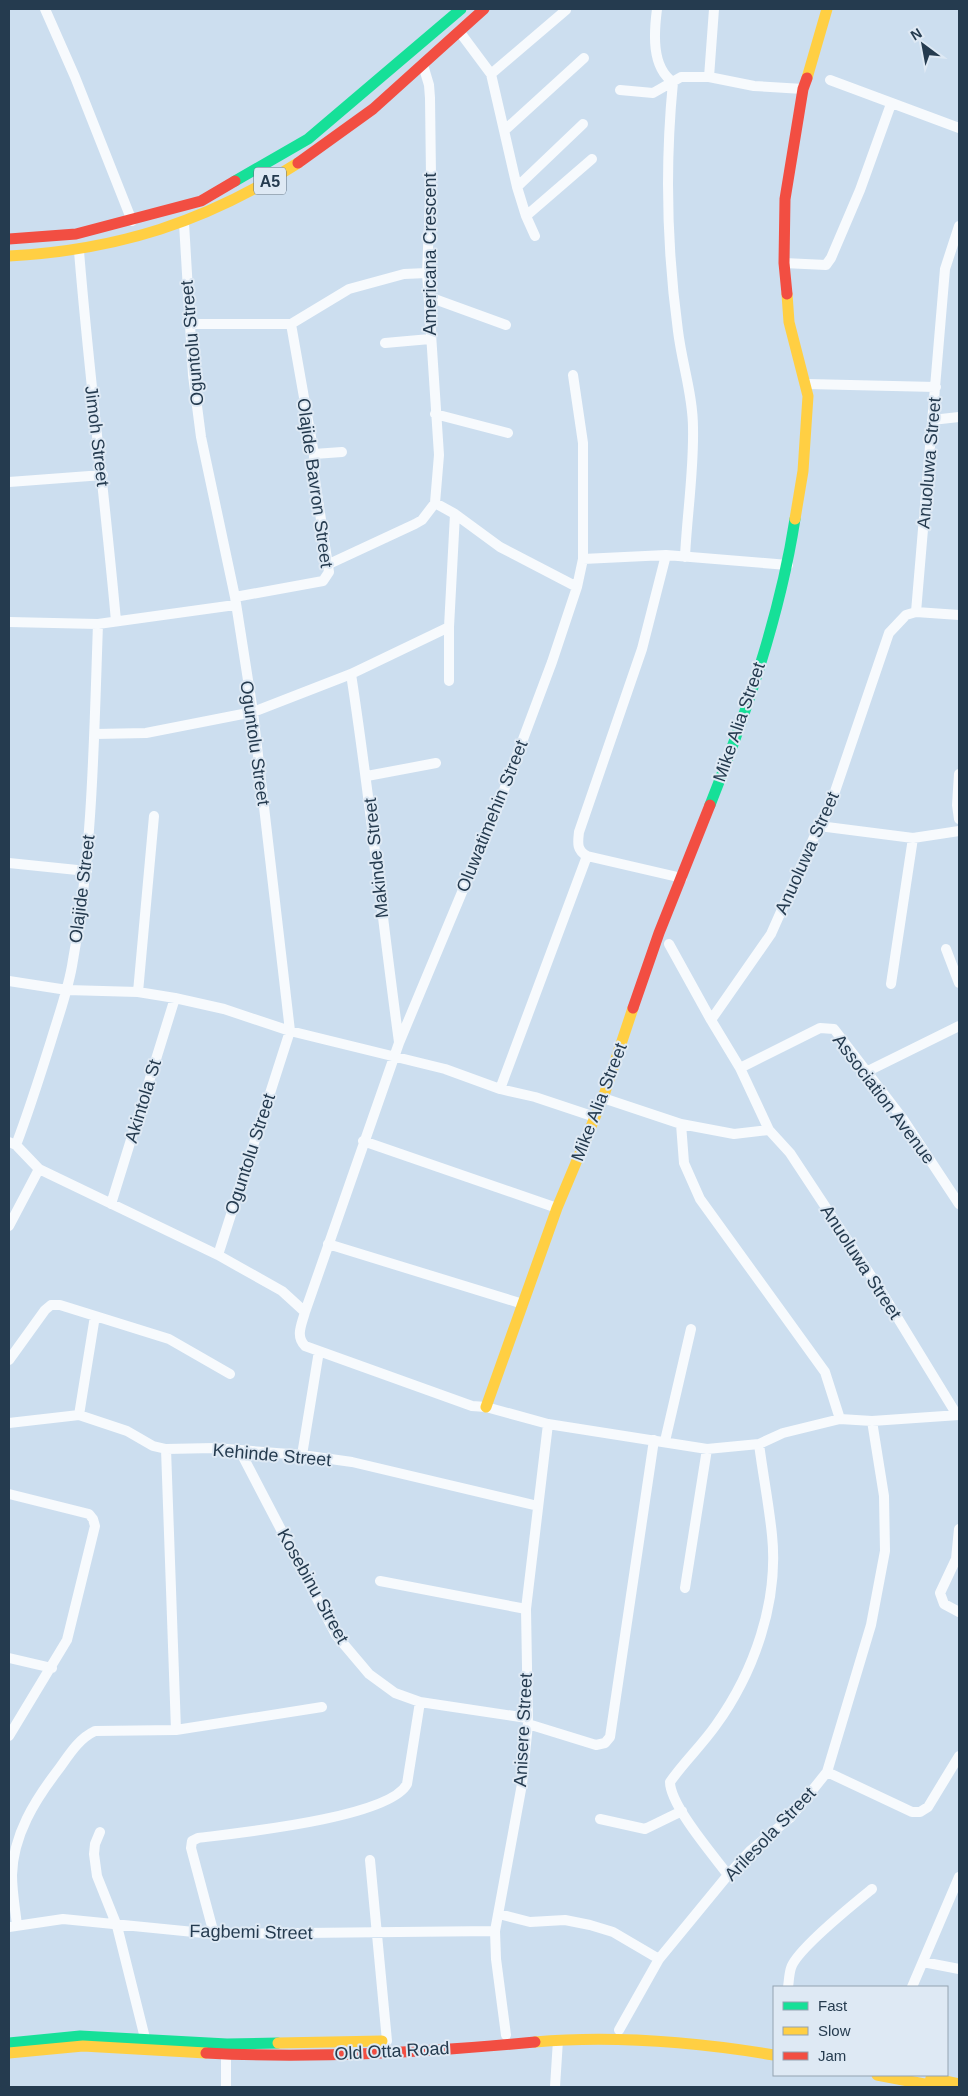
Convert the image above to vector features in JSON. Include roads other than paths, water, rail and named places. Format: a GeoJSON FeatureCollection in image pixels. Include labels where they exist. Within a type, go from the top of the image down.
{"type":"FeatureCollection","features":[{"type":"Feature","properties":{"kind":"main road","name":"A5"},"geometry":{"type":"LineString","coordinates":[[9,239],[65,236],[132,221],[201,201],[308,139],[461,9]]}},
{"type":"Feature","properties":{"kind":"main road","name":"A5"},"geometry":{"type":"LineString","coordinates":[[9,256],[80,251],[138,237],[184,222],[231,203],[318,152],[358,122],[484,9]]}},
{"type":"Feature","properties":{"kind":"main road","name":"Mike Alia Street"},"geometry":{"type":"LineString","coordinates":[[486,1407],[557,1208],[603,1098],[659,933],[720,780],[751,689],[788,565],[802,471],[808,396],[807,384],[789,322],[784,263],[784,199],[803,89],[812,66],[827,9]]}},
{"type":"Feature","properties":{"kind":"main road","name":"Old Otta Road"},"geometry":{"type":"LineString","coordinates":[[9,2043],[80,2036],[347,2048],[387,2041],[619,2030],[716,2035],[773,2045]]}},
{"type":"Feature","properties":{"kind":"main road","name":"Old Otta Road"},"geometry":{"type":"LineString","coordinates":[[9,2053],[83,2046],[226,2054],[558,2040],[651,2040],[714,2045],[773,2055]]}},
{"type":"Feature","properties":{"kind":"main road"},"geometry":{"type":"LineString","coordinates":[[882,2076],[939,2087]]}},
{"type":"Feature","properties":{"kind":"main road"},"geometry":{"type":"LineString","coordinates":[[920,2076],[959,2084]]}},
{"type":"Feature","properties":{"kind":"street"},"geometry":{"type":"LineString","coordinates":[[44,9],[76,77],[132,221]]}},
{"type":"Feature","properties":{"kind":"street"},"geometry":{"type":"LineString","coordinates":[[657,9],[654,30],[657,54],[666,78],[673,82]]}},
{"type":"Feature","properties":{"kind":"street"},"geometry":{"type":"LineString","coordinates":[[709,77],[714,9]]}},
{"type":"Feature","properties":{"kind":"street"},"geometry":{"type":"LineString","coordinates":[[491,74],[566,10]]}},
{"type":"Feature","properties":{"kind":"street"},"geometry":{"type":"LineString","coordinates":[[460,31],[491,74],[506,129],[518,187],[526,216],[535,236]]}},
{"type":"Feature","properties":{"kind":"street"},"geometry":{"type":"LineString","coordinates":[[506,129],[584,58]]}},
{"type":"Feature","properties":{"kind":"street","name":"Americana Crescent"},"geometry":{"type":"LineString","coordinates":[[423,65],[429,85],[430,98],[431,176],[427,273],[439,455],[435,504]]}},
{"type":"Feature","properties":{"kind":"street"},"geometry":{"type":"LineString","coordinates":[[620,90],[653,93],[681,77],[709,77],[754,86],[803,89]]}},
{"type":"Feature","properties":{"kind":"street"},"geometry":{"type":"LineString","coordinates":[[830,80],[959,128]]}},
{"type":"Feature","properties":{"kind":"street"},"geometry":{"type":"LineString","coordinates":[[673,82],[670,137],[670,229],[678,330],[692,402],[693,429],[685,557]]}},
{"type":"Feature","properties":{"kind":"street"},"geometry":{"type":"LineString","coordinates":[[784,263],[819,266],[826,265],[831,258],[860,190],[891,104]]}},
{"type":"Feature","properties":{"kind":"street"},"geometry":{"type":"LineString","coordinates":[[518,187],[582,124]]}},
{"type":"Feature","properties":{"kind":"street"},"geometry":{"type":"LineString","coordinates":[[526,216],[592,159]]}},
{"type":"Feature","properties":{"kind":"street","name":"Oguntolu Street"},"geometry":{"type":"LineString","coordinates":[[184,222],[192,375],[201,437],[235,601],[253,712],[290,1031],[218,1255]]}},
{"type":"Feature","properties":{"kind":"street","name":"Anuoluwa Street"},"geometry":{"type":"LineString","coordinates":[[958,1415],[883,1294],[790,1153],[769,1130],[740,1068],[711,1020],[771,934],[819,826],[828,812],[889,633],[906,616],[916,612],[945,270],[959,226]]}},
{"type":"Feature","properties":{"kind":"street","name":"Jimoh Street"},"geometry":{"type":"LineString","coordinates":[[80,251],[89,367],[103,475],[116,621]]}},
{"type":"Feature","properties":{"kind":"street"},"geometry":{"type":"LineString","coordinates":[[189,324],[291,324],[349,289],[404,274],[427,273]]}},
{"type":"Feature","properties":{"kind":"street"},"geometry":{"type":"LineString","coordinates":[[429,297],[506,325]]}},
{"type":"Feature","properties":{"kind":"street","name":"Olajide Bavron Street"},"geometry":{"type":"LineString","coordinates":[[235,601],[322,581],[329,572],[314,474],[314,454],[291,324]]}},
{"type":"Feature","properties":{"kind":"street"},"geometry":{"type":"LineString","coordinates":[[385,343],[430,340]]}},
{"type":"Feature","properties":{"kind":"street","name":"Oluwatimehin Street"},"geometry":{"type":"LineString","coordinates":[[319,1352],[305,1346],[301,1342],[299,1334],[305,1312],[363,1141],[399,1043],[498,806],[552,662],[577,587],[583,559],[583,443],[573,375]]}},
{"type":"Feature","properties":{"kind":"street"},"geometry":{"type":"LineString","coordinates":[[807,384],[936,387]]}},
{"type":"Feature","properties":{"kind":"street"},"geometry":{"type":"LineString","coordinates":[[436,414],[508,433]]}},
{"type":"Feature","properties":{"kind":"street"},"geometry":{"type":"LineString","coordinates":[[932,420],[959,417]]}},
{"type":"Feature","properties":{"kind":"street"},"geometry":{"type":"LineString","coordinates":[[314,454],[342,452]]}},
{"type":"Feature","properties":{"kind":"street"},"geometry":{"type":"LineString","coordinates":[[9,482],[103,475]]}},
{"type":"Feature","properties":{"kind":"street"},"geometry":{"type":"LineString","coordinates":[[329,564],[415,524],[422,520],[435,504],[455,514],[500,547],[577,587]]}},
{"type":"Feature","properties":{"kind":"street"},"geometry":{"type":"LineString","coordinates":[[449,681],[448,627],[455,514]]}},
{"type":"Feature","properties":{"kind":"street"},"geometry":{"type":"LineString","coordinates":[[666,555],[642,649],[579,832],[577,844],[586,856],[682,878]]}},
{"type":"Feature","properties":{"kind":"street"},"geometry":{"type":"LineString","coordinates":[[583,559],[666,555],[788,565]]}},
{"type":"Feature","properties":{"kind":"street"},"geometry":{"type":"LineString","coordinates":[[9,622],[98,624],[235,601]]}},
{"type":"Feature","properties":{"kind":"street"},"geometry":{"type":"LineString","coordinates":[[916,612],[959,615]]}},
{"type":"Feature","properties":{"kind":"street","name":"Olajide Street"},"geometry":{"type":"LineString","coordinates":[[12,1144],[27,1117],[67,990],[86,870],[95,734],[98,624]]}},
{"type":"Feature","properties":{"kind":"street"},"geometry":{"type":"LineString","coordinates":[[95,734],[146,733],[253,712],[351,674],[448,627]]}},
{"type":"Feature","properties":{"kind":"street","name":"Makinde Street"},"geometry":{"type":"LineString","coordinates":[[351,674],[367,776],[382,922],[399,1043]]}},
{"type":"Feature","properties":{"kind":"street"},"geometry":{"type":"LineString","coordinates":[[367,776],[436,764]]}},
{"type":"Feature","properties":{"kind":"street"},"geometry":{"type":"LineString","coordinates":[[959,774],[959,817]]}},
{"type":"Feature","properties":{"kind":"street"},"geometry":{"type":"LineString","coordinates":[[138,992],[154,816]]}},
{"type":"Feature","properties":{"kind":"street"},"geometry":{"type":"LineString","coordinates":[[819,826],[913,838],[959,831]]}},
{"type":"Feature","properties":{"kind":"street"},"geometry":{"type":"LineString","coordinates":[[890,984],[913,838]]}},
{"type":"Feature","properties":{"kind":"street"},"geometry":{"type":"LineString","coordinates":[[500,1089],[586,856]]}},
{"type":"Feature","properties":{"kind":"street"},"geometry":{"type":"LineString","coordinates":[[9,863],[86,870]]}},
{"type":"Feature","properties":{"kind":"street"},"geometry":{"type":"LineString","coordinates":[[670,944],[711,1020]]}},
{"type":"Feature","properties":{"kind":"street"},"geometry":{"type":"LineString","coordinates":[[946,949],[959,983]]}},
{"type":"Feature","properties":{"kind":"street"},"geometry":{"type":"LineString","coordinates":[[9,981],[67,990],[138,992],[224,1009],[290,1031],[445,1069],[500,1089],[535,1097],[595,1117]]}},
{"type":"Feature","properties":{"kind":"street","name":"Akintola St"},"geometry":{"type":"LineString","coordinates":[[110,1204],[175,998]]}},
{"type":"Feature","properties":{"kind":"street"},"geometry":{"type":"LineString","coordinates":[[868,1071],[959,1026]]}},
{"type":"Feature","properties":{"kind":"street","name":"Association Avenue"},"geometry":{"type":"LineString","coordinates":[[740,1068],[820,1028],[834,1029],[903,1118],[959,1204]]}},
{"type":"Feature","properties":{"kind":"street"},"geometry":{"type":"LineString","coordinates":[[603,1098],[681,1124],[734,1134],[769,1130]]}},
{"type":"Feature","properties":{"kind":"street"},"geometry":{"type":"LineString","coordinates":[[681,1124],[684,1163],[700,1198],[825,1372],[840,1419]]}},
{"type":"Feature","properties":{"kind":"street"},"geometry":{"type":"LineString","coordinates":[[363,1141],[557,1208]]}},
{"type":"Feature","properties":{"kind":"street"},"geometry":{"type":"LineString","coordinates":[[12,1144],[39,1170],[218,1255],[282,1290],[305,1312]]}},
{"type":"Feature","properties":{"kind":"street"},"geometry":{"type":"LineString","coordinates":[[9,1226],[39,1170]]}},
{"type":"Feature","properties":{"kind":"street"},"geometry":{"type":"LineString","coordinates":[[328,1244],[523,1304]]}},
{"type":"Feature","properties":{"kind":"street"},"geometry":{"type":"LineString","coordinates":[[9,1360],[45,1310],[51,1305],[60,1305],[169,1339],[230,1374]]}},
{"type":"Feature","properties":{"kind":"street"},"geometry":{"type":"LineString","coordinates":[[79,1415],[95,1316]]}},
{"type":"Feature","properties":{"kind":"street"},"geometry":{"type":"LineString","coordinates":[[660,1441],[690,1329]]}},
{"type":"Feature","properties":{"kind":"street"},"geometry":{"type":"LineString","coordinates":[[302,1455],[319,1352],[472,1406],[486,1407],[548,1424],[707,1449],[759,1444],[783,1433],[840,1419],[872,1421],[958,1415]]}},
{"type":"Feature","properties":{"kind":"street","name":"Kehinde Street"},"geometry":{"type":"LineString","coordinates":[[9,1423],[79,1415],[127,1431],[153,1446],[166,1449],[214,1448],[302,1455],[352,1462],[538,1506]]}},
{"type":"Feature","properties":{"kind":"street","name":"Arilesola Street"},"geometry":{"type":"LineString","coordinates":[[619,2030],[659,1959],[728,1875],[751,1850],[790,1818],[827,1772],[871,1625],[884,1551],[884,1496],[872,1421]]}},
{"type":"Feature","properties":{"kind":"street","name":"Anisere Street"},"geometry":{"type":"LineString","coordinates":[[506,2035],[496,1959],[495,1931],[522,1784],[528,1721],[526,1609],[548,1424]]}},
{"type":"Feature","properties":{"kind":"street","name":"Kosebinu Street"},"geometry":{"type":"LineString","coordinates":[[240,1451],[336,1634],[351,1654],[380,1684],[407,1699],[528,1721],[596,1745],[605,1742],[610,1737],[660,1441]]}},
{"type":"Feature","properties":{"kind":"street"},"geometry":{"type":"LineString","coordinates":[[728,1875],[682,1811],[670,1790],[670,1782],[715,1726],[730,1703],[756,1651],[764,1624],[772,1579],[773,1557],[772,1536],[759,1444]]}},
{"type":"Feature","properties":{"kind":"street"},"geometry":{"type":"LineString","coordinates":[[166,1449],[176,1730]]}},
{"type":"Feature","properties":{"kind":"street"},"geometry":{"type":"LineString","coordinates":[[685,1588],[707,1449]]}},
{"type":"Feature","properties":{"kind":"street"},"geometry":{"type":"LineString","coordinates":[[9,1494],[89,1514],[94,1519],[95,1526],[71,1630],[52,1668],[9,1736]]}},
{"type":"Feature","properties":{"kind":"street"},"geometry":{"type":"LineString","coordinates":[[959,1530],[956,1559],[940,1592],[944,1604],[959,1612]]}},
{"type":"Feature","properties":{"kind":"street"},"geometry":{"type":"LineString","coordinates":[[380,1581],[526,1609]]}},
{"type":"Feature","properties":{"kind":"street"},"geometry":{"type":"LineString","coordinates":[[9,1658],[52,1668]]}},
{"type":"Feature","properties":{"kind":"street"},"geometry":{"type":"LineString","coordinates":[[214,1934],[191,1848],[192,1841],[198,1838],[337,1818],[399,1793],[407,1784],[420,1702]]}},
{"type":"Feature","properties":{"kind":"street"},"geometry":{"type":"LineString","coordinates":[[13,1926],[12,1873],[18,1839],[46,1785],[78,1742],[86,1735],[95,1732],[176,1730],[322,1707]]}},
{"type":"Feature","properties":{"kind":"street"},"geometry":{"type":"LineString","coordinates":[[827,1772],[912,1812],[920,1812],[928,1806],[959,1756]]}},
{"type":"Feature","properties":{"kind":"street"},"geometry":{"type":"LineString","coordinates":[[600,1819],[645,1829],[682,1811]]}},
{"type":"Feature","properties":{"kind":"street"},"geometry":{"type":"LineString","coordinates":[[100,1832],[95,1844],[94,1854],[97,1876],[117,1926],[145,2038]]}},
{"type":"Feature","properties":{"kind":"street"},"geometry":{"type":"LineString","coordinates":[[9,1834],[18,1839]]}},
{"type":"Feature","properties":{"kind":"street"},"geometry":{"type":"LineString","coordinates":[[370,1860],[387,2041]]}},
{"type":"Feature","properties":{"kind":"street"},"geometry":{"type":"LineString","coordinates":[[912,1986],[959,1877]]}},
{"type":"Feature","properties":{"kind":"street"},"geometry":{"type":"LineString","coordinates":[[788,1986],[791,1968],[801,1954],[842,1912],[872,1889]]}},
{"type":"Feature","properties":{"kind":"street"},"geometry":{"type":"LineString","coordinates":[[499,1914],[530,1922],[565,1920],[590,1924],[619,1935],[659,1959]]}},
{"type":"Feature","properties":{"kind":"street","name":"Fagbemi Street"},"geometry":{"type":"LineString","coordinates":[[13,1926],[63,1919],[117,1926],[214,1934],[495,1931]]}},
{"type":"Feature","properties":{"kind":"street"},"geometry":{"type":"LineString","coordinates":[[923,1962],[959,1969]]}},
{"type":"Feature","properties":{"kind":"street"},"geometry":{"type":"LineString","coordinates":[[555,2087],[558,2040]]}},
{"type":"Feature","properties":{"kind":"street"},"geometry":{"type":"LineString","coordinates":[[226,2054],[226,2087]]}}]}
